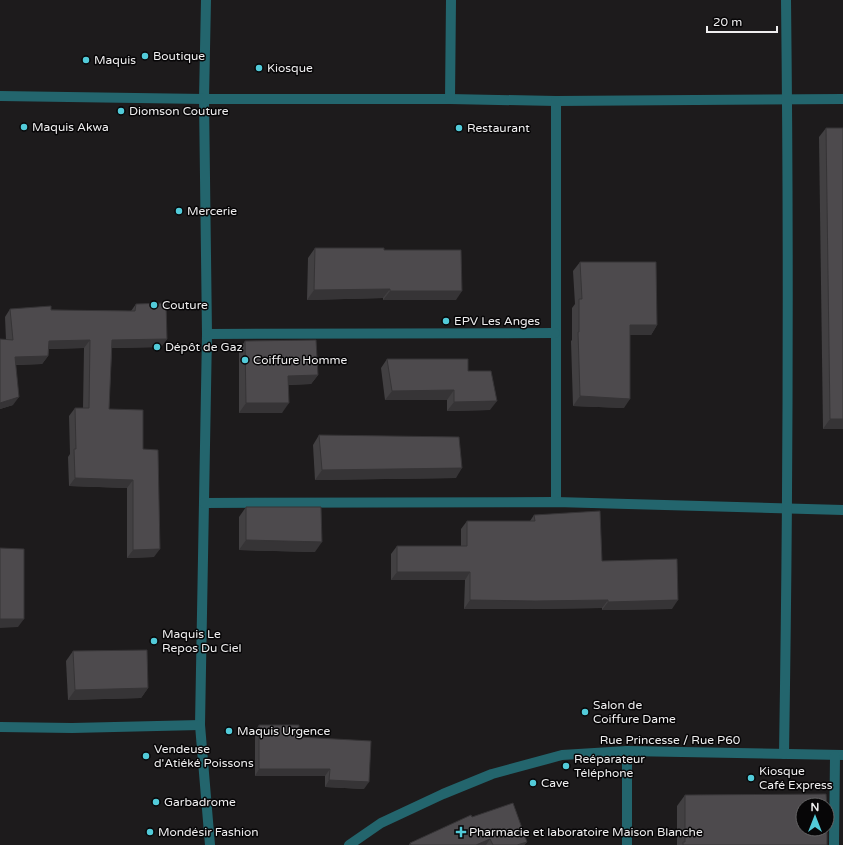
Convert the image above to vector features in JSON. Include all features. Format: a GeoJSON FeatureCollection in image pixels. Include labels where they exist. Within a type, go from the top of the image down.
{"type":"FeatureCollection","features":[{"type":"Feature","properties":{"kind":"street"},"geometry":{"type":"LineString","coordinates":[[206,0],[204,99],[207,334],[200,725],[210,845]]}},
{"type":"Feature","properties":{"kind":"street"},"geometry":{"type":"LineString","coordinates":[[450,99],[451,0]]}},
{"type":"Feature","properties":{"kind":"street"},"geometry":{"type":"LineString","coordinates":[[784,754],[788,508],[788,99],[786,0]]}},
{"type":"Feature","properties":{"kind":"street"},"geometry":{"type":"LineString","coordinates":[[0,96],[556,101],[843,99]]}},
{"type":"Feature","properties":{"kind":"street"},"geometry":{"type":"LineString","coordinates":[[556,101],[556,502]]}},
{"type":"Feature","properties":{"kind":"street"},"geometry":{"type":"LineString","coordinates":[[207,334],[556,333]]}},
{"type":"Feature","properties":{"kind":"street"},"geometry":{"type":"LineString","coordinates":[[204,503],[556,502],[843,510]]}},
{"type":"Feature","properties":{"kind":"street"},"geometry":{"type":"LineString","coordinates":[[0,727],[72,728],[200,725]]}},
{"type":"Feature","properties":{"kind":"street"},"geometry":{"type":"LineString","coordinates":[[627,751],[627,845]]}},
{"type":"Feature","properties":{"kind":"street","name":"Rue Princesse / Rue P60"},"geometry":{"type":"LineString","coordinates":[[349,845],[381,823],[443,794],[492,774],[562,755],[627,751],[839,756]]}},
{"type":"Feature","properties":{"kind":"street"},"geometry":{"type":"LineString","coordinates":[[834,845],[839,756]]}},
{"type":"Feature","properties":{"kind":"building"},"geometry":{"type":"Polygon","coordinates":[[[826,128],[843,128],[843,419],[830,419],[826,128]]]}},
{"type":"Feature","properties":{"kind":"building"},"geometry":{"type":"Polygon","coordinates":[[[315,248],[461,250],[462,291],[390,291],[390,289],[314,290],[315,248]]]}},
{"type":"Feature","properties":{"kind":"building"},"geometry":{"type":"Polygon","coordinates":[[[580,262],[656,262],[657,325],[630,325],[630,399],[580,396],[578,332],[579,299],[582,299],[580,262]]]}},
{"type":"Feature","properties":{"kind":"building"},"geometry":{"type":"Polygon","coordinates":[[[166,303],[167,339],[112,340],[109,409],[143,410],[143,449],[158,450],[160,549],[133,550],[133,480],[75,478],[75,408],[89,408],[90,340],[49,341],[48,356],[15,357],[19,397],[0,403],[0,339],[13,340],[10,309],[51,306],[51,310],[135,311],[136,304],[166,303]]]}},
{"type":"Feature","properties":{"kind":"building"},"geometry":{"type":"Polygon","coordinates":[[[316,340],[318,375],[288,376],[289,403],[246,403],[245,341],[316,340]]]}},
{"type":"Feature","properties":{"kind":"building"},"geometry":{"type":"Polygon","coordinates":[[[387,359],[468,359],[468,371],[491,371],[497,401],[454,402],[454,390],[392,391],[387,359]]]}},
{"type":"Feature","properties":{"kind":"building"},"geometry":{"type":"Polygon","coordinates":[[[319,435],[459,437],[462,468],[322,470],[319,435]]]}},
{"type":"Feature","properties":{"kind":"building"},"geometry":{"type":"Polygon","coordinates":[[[246,507],[321,507],[322,542],[246,540],[246,507]]]}},
{"type":"Feature","properties":{"kind":"building"},"geometry":{"type":"Polygon","coordinates":[[[600,511],[602,561],[677,559],[678,600],[608,602],[608,600],[470,600],[470,572],[397,572],[397,546],[467,546],[467,521],[535,521],[534,515],[600,511]]]}},
{"type":"Feature","properties":{"kind":"building"},"geometry":{"type":"Polygon","coordinates":[[[0,548],[24,549],[24,619],[0,619],[0,548]]]}},
{"type":"Feature","properties":{"kind":"building"},"geometry":{"type":"Polygon","coordinates":[[[147,650],[148,688],[75,690],[73,651],[147,650]]]}},
{"type":"Feature","properties":{"kind":"building"},"geometry":{"type":"Polygon","coordinates":[[[259,725],[299,725],[299,737],[371,741],[369,782],[329,780],[330,769],[259,769],[259,725]]]}},
{"type":"Feature","properties":{"kind":"building"},"geometry":{"type":"Polygon","coordinates":[[[826,794],[826,797],[795,797],[795,837],[827,837],[827,845],[683,845],[683,842],[685,842],[685,795],[826,794]]]}},
{"type":"Feature","properties":{"kind":"building"},"geometry":{"type":"Polygon","coordinates":[[[513,803],[527,842],[517,845],[493,845],[490,839],[476,845],[411,845],[410,843],[471,815],[472,817],[513,803]]]}},
{"type":"Feature","properties":{"kind":"place","name":"Boutique"},"geometry":{"type":"Point","coordinates":[145,56]}},
{"type":"Feature","properties":{"kind":"place","name":"Maquis"},"geometry":{"type":"Point","coordinates":[86,60]}},
{"type":"Feature","properties":{"kind":"place","name":"Kiosque"},"geometry":{"type":"Point","coordinates":[259,68]}},
{"type":"Feature","properties":{"kind":"place","name":"Diomson Couture"},"geometry":{"type":"Point","coordinates":[121,111]}},
{"type":"Feature","properties":{"kind":"place","name":"Maquis Akwa"},"geometry":{"type":"Point","coordinates":[24,127]}},
{"type":"Feature","properties":{"kind":"place","name":"Restaurant"},"geometry":{"type":"Point","coordinates":[459,128]}},
{"type":"Feature","properties":{"kind":"place","name":"Mercerie"},"geometry":{"type":"Point","coordinates":[179,211]}},
{"type":"Feature","properties":{"kind":"place","name":"Couture"},"geometry":{"type":"Point","coordinates":[154,305]}},
{"type":"Feature","properties":{"kind":"place","name":"EPV Les Anges"},"geometry":{"type":"Point","coordinates":[446,321]}},
{"type":"Feature","properties":{"kind":"place","name":"Dépôt de Gaz"},"geometry":{"type":"Point","coordinates":[157,347]}},
{"type":"Feature","properties":{"kind":"place","name":"Coiffure Homme"},"geometry":{"type":"Point","coordinates":[245,360]}},
{"type":"Feature","properties":{"kind":"place","name":"Maquis Le Repos Du Ciel"},"geometry":{"type":"Point","coordinates":[154,641]}},
{"type":"Feature","properties":{"kind":"place","name":"Salon de Coiffure Dame"},"geometry":{"type":"Point","coordinates":[585,712]}},
{"type":"Feature","properties":{"kind":"place","name":"Maquis Urgence"},"geometry":{"type":"Point","coordinates":[229,731]}},
{"type":"Feature","properties":{"kind":"place","name":"Vendeuse d'Atiéké Poissons"},"geometry":{"type":"Point","coordinates":[146,756]}},
{"type":"Feature","properties":{"kind":"place","name":"Reéparateur Téléphone"},"geometry":{"type":"Point","coordinates":[566,766]}},
{"type":"Feature","properties":{"kind":"place","name":"Kiosque Café Express"},"geometry":{"type":"Point","coordinates":[751,778]}},
{"type":"Feature","properties":{"kind":"place","name":"Cave"},"geometry":{"type":"Point","coordinates":[533,783]}},
{"type":"Feature","properties":{"kind":"place","name":"Garbadrome"},"geometry":{"type":"Point","coordinates":[156,802]}},
{"type":"Feature","properties":{"kind":"place","name":"Mondésir Fashion"},"geometry":{"type":"Point","coordinates":[150,832]}},
{"type":"Feature","properties":{"kind":"place","name":"Pharmacie et laboratoire Maison Blanche"},"geometry":{"type":"Point","coordinates":[461,832]}}]}
